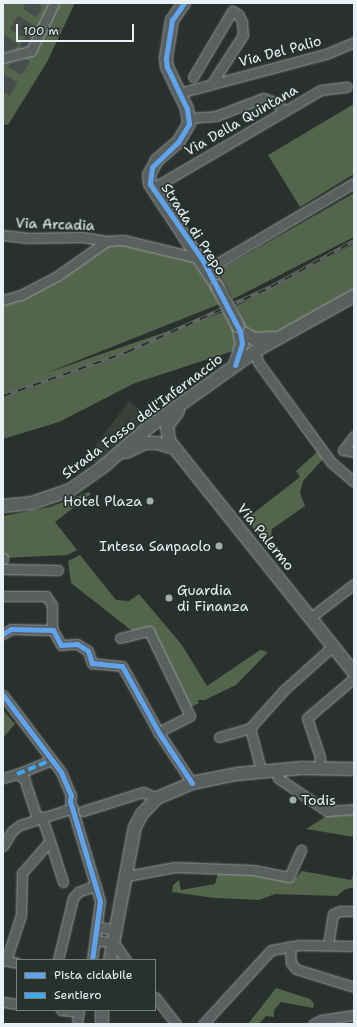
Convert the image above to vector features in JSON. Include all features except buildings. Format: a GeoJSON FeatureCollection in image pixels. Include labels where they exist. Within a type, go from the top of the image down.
{"type":"FeatureCollection","features":[{"type":"Feature","properties":{"kind":"main road"},"geometry":{"type":"LineString","coordinates":[[184,3],[172,20],[167,41],[167,67],[189,118]]}},
{"type":"Feature","properties":{"kind":"main road","name":"Strada di Prepo"},"geometry":{"type":"LineString","coordinates":[[189,118],[189,124],[178,142],[152,168],[149,175],[153,188],[205,264],[239,328],[240,352],[235,365]]}},
{"type":"Feature","properties":{"kind":"main road","name":"Strada Fosso dell'Infernaccio"},"geometry":{"type":"LineString","coordinates":[[3,506],[32,503],[70,490],[104,466],[149,427],[274,338],[354,296]]}},
{"type":"Feature","properties":{"kind":"main road"},"geometry":{"type":"LineString","coordinates":[[239,328],[254,339],[274,338]]}},
{"type":"Feature","properties":{"kind":"main road","name":"Via Palermo"},"geometry":{"type":"LineString","coordinates":[[185,401],[167,426],[167,436],[174,448],[311,617],[354,673]]}},
{"type":"Feature","properties":{"kind":"main road"},"geometry":{"type":"LineString","coordinates":[[104,466],[130,449],[145,443],[157,443],[174,448]]}},
{"type":"Feature","properties":{"kind":"main road"},"geometry":{"type":"LineString","coordinates":[[110,959],[136,827],[142,814],[157,798],[192,783],[261,770],[354,764]]}},
{"type":"Feature","properties":{"kind":"main road"},"geometry":{"type":"LineString","coordinates":[[323,767],[354,769]]}},
{"type":"Feature","properties":{"kind":"main road"},"geometry":{"type":"LineString","coordinates":[[102,1011],[102,1024]]}},
{"type":"Feature","properties":{"kind":"street"},"geometry":{"type":"LineString","coordinates":[[3,58],[31,51],[54,3]]}},
{"type":"Feature","properties":{"kind":"street","name":"Via Del Palio"},"geometry":{"type":"LineString","coordinates":[[193,77],[232,11],[238,14],[242,22],[243,35],[212,83]]}},
{"type":"Feature","properties":{"kind":"street","name":"Via Del Palio"},"geometry":{"type":"LineString","coordinates":[[179,93],[212,83],[326,54],[354,42]]}},
{"type":"Feature","properties":{"kind":"street","name":"Via Della Quintana"},"geometry":{"type":"LineString","coordinates":[[153,188],[321,90],[347,88]]}},
{"type":"Feature","properties":{"kind":"street"},"geometry":{"type":"LineString","coordinates":[[189,118],[216,116],[264,98],[278,103],[284,112]]}},
{"type":"Feature","properties":{"kind":"street"},"geometry":{"type":"LineString","coordinates":[[205,264],[354,183]]}},
{"type":"Feature","properties":{"kind":"street","name":"Via Arcadia"},"geometry":{"type":"LineString","coordinates":[[3,234],[28,238],[82,237],[107,241],[123,240],[205,264]]}},
{"type":"Feature","properties":{"kind":"street"},"geometry":{"type":"LineString","coordinates":[[3,300],[21,294],[57,276],[107,241]]}},
{"type":"Feature","properties":{"kind":"street"},"geometry":{"type":"LineString","coordinates":[[255,351],[258,362],[331,462],[354,482]]}},
{"type":"Feature","properties":{"kind":"street"},"geometry":{"type":"LineString","coordinates":[[331,462],[354,436]]}},
{"type":"Feature","properties":{"kind":"street"},"geometry":{"type":"LineString","coordinates":[[343,450],[354,452]]}},
{"type":"Feature","properties":{"kind":"street"},"geometry":{"type":"LineString","coordinates":[[3,569],[58,570]]}},
{"type":"Feature","properties":{"kind":"street"},"geometry":{"type":"LineString","coordinates":[[311,617],[354,584]]}},
{"type":"Feature","properties":{"kind":"street"},"geometry":{"type":"LineString","coordinates":[[3,596],[46,596],[52,605],[52,630],[61,645],[77,644],[88,651],[92,663],[122,666],[158,732],[192,783]]}},
{"type":"Feature","properties":{"kind":"street"},"geometry":{"type":"LineString","coordinates":[[3,634],[11,629],[52,630]]}},
{"type":"Feature","properties":{"kind":"street"},"geometry":{"type":"LineString","coordinates":[[120,638],[149,631],[190,716],[158,732]]}},
{"type":"Feature","properties":{"kind":"street"},"geometry":{"type":"LineString","coordinates":[[218,737],[250,728],[284,690],[333,646]]}},
{"type":"Feature","properties":{"kind":"street"},"geometry":{"type":"LineString","coordinates":[[323,767],[307,718],[354,678]]}},
{"type":"Feature","properties":{"kind":"street"},"geometry":{"type":"LineString","coordinates":[[3,695],[56,768],[65,797],[71,804],[96,885],[100,905],[92,959]]}},
{"type":"Feature","properties":{"kind":"street"},"geometry":{"type":"LineString","coordinates":[[250,728],[261,770]]}},
{"type":"Feature","properties":{"kind":"street"},"geometry":{"type":"LineString","coordinates":[[8,778],[51,760]]}},
{"type":"Feature","properties":{"kind":"street"},"geometry":{"type":"LineString","coordinates":[[276,769],[278,778],[327,811],[354,810]]}},
{"type":"Feature","properties":{"kind":"street"},"geometry":{"type":"LineString","coordinates":[[8,778],[24,778],[36,814],[42,818],[63,882]]}},
{"type":"Feature","properties":{"kind":"street"},"geometry":{"type":"LineString","coordinates":[[83,811],[144,792],[157,798]]}},
{"type":"Feature","properties":{"kind":"street"},"geometry":{"type":"LineString","coordinates":[[3,846],[16,828],[42,818],[71,804]]}},
{"type":"Feature","properties":{"kind":"street"},"geometry":{"type":"LineString","coordinates":[[16,963],[5,960],[21,915],[20,886],[22,873],[50,841]]}},
{"type":"Feature","properties":{"kind":"street"},"geometry":{"type":"LineString","coordinates":[[127,876],[175,867],[253,870],[288,877],[301,850]]}},
{"type":"Feature","properties":{"kind":"street"},"geometry":{"type":"LineString","coordinates":[[58,959],[73,898],[78,892],[96,885]]}},
{"type":"Feature","properties":{"kind":"street"},"geometry":{"type":"LineString","coordinates":[[328,945],[333,914],[340,911],[354,911]]}},
{"type":"Feature","properties":{"kind":"street"},"geometry":{"type":"LineString","coordinates":[[98,926],[116,930]]}},
{"type":"Feature","properties":{"kind":"street"},"geometry":{"type":"LineString","coordinates":[[95,940],[114,943],[125,959]]}},
{"type":"Feature","properties":{"kind":"street"},"geometry":{"type":"LineString","coordinates":[[290,946],[291,963],[296,969],[354,987]]}},
{"type":"Feature","properties":{"kind":"street"},"geometry":{"type":"LineString","coordinates":[[203,1024],[271,950],[290,946],[354,946]]}},
{"type":"Feature","properties":{"kind":"street"},"geometry":{"type":"LineString","coordinates":[[156,998],[176,1024]]}},
{"type":"Feature","properties":{"kind":"street"},"geometry":{"type":"LineString","coordinates":[[3,1002],[16,1004]]}},
{"type":"Feature","properties":{"kind":"street"},"geometry":{"type":"LineString","coordinates":[[77,1024],[79,1011]]}},
{"type":"Feature","properties":{"kind":"street"},"geometry":{"type":"LineString","coordinates":[[313,1024],[317,1021],[354,1015]]}},
{"type":"Feature","properties":{"kind":"shaded area"},"geometry":{"type":"Polygon","coordinates":[[[129,401],[149,416],[107,472],[87,457],[129,401]]]}},
{"type":"Feature","properties":{"kind":"green space"},"geometry":{"type":"Polygon","coordinates":[[[3,3],[75,3],[47,62],[8,125],[3,124],[3,3]]]}},
{"type":"Feature","properties":{"kind":"green space"},"geometry":{"type":"Polygon","coordinates":[[[354,104],[354,174],[300,207],[268,155],[354,104]]]}},
{"type":"Feature","properties":{"kind":"green space"},"geometry":{"type":"Polygon","coordinates":[[[354,193],[354,237],[233,299],[218,271],[354,193]]]}},
{"type":"Feature","properties":{"kind":"green space"},"geometry":{"type":"Polygon","coordinates":[[[107,241],[202,259],[225,302],[46,373],[224,312],[235,332],[236,350],[135,383],[59,422],[3,439],[3,299],[21,295],[107,241]]]}},
{"type":"Feature","properties":{"kind":"green space"},"geometry":{"type":"Polygon","coordinates":[[[354,244],[354,294],[275,335],[262,338],[244,327],[236,306],[354,244]]]}},
{"type":"Feature","properties":{"kind":"green space"},"geometry":{"type":"Polygon","coordinates":[[[317,452],[323,459],[303,481],[300,493],[305,506],[272,529],[270,543],[262,535],[259,536],[246,519],[300,477],[296,471],[317,452]]]}},
{"type":"Feature","properties":{"kind":"green space"},"geometry":{"type":"Polygon","coordinates":[[[89,492],[91,494],[55,522],[77,550],[67,555],[3,558],[3,516],[50,507],[89,492]]]}},
{"type":"Feature","properties":{"kind":"green space"},"geometry":{"type":"Polygon","coordinates":[[[80,555],[116,600],[129,601],[139,594],[182,645],[207,686],[260,650],[268,652],[236,685],[205,700],[198,700],[199,703],[191,707],[150,630],[136,634],[71,583],[68,561],[80,555]]]}},
{"type":"Feature","properties":{"kind":"green space"},"geometry":{"type":"Polygon","coordinates":[[[3,710],[15,724],[3,738],[3,710]]]}},
{"type":"Feature","properties":{"kind":"green space"},"geometry":{"type":"Polygon","coordinates":[[[354,812],[354,837],[306,829],[328,815],[354,812]]]}},
{"type":"Feature","properties":{"kind":"green space"},"geometry":{"type":"Polygon","coordinates":[[[302,871],[351,880],[354,873],[354,887],[344,890],[337,896],[275,894],[259,900],[214,898],[172,892],[173,885],[179,880],[181,890],[215,884],[218,873],[253,873],[294,880],[302,871]]]}},
{"type":"Feature","properties":{"kind":"green space"},"geometry":{"type":"Polygon","coordinates":[[[276,988],[310,999],[314,1004],[313,1008],[281,1002],[274,1010],[274,1017],[266,1016],[259,1024],[248,1024],[276,988]]]}},
{"type":"Feature","properties":{"kind":"tunnel"},"geometry":{"type":"LineString","coordinates":[[3,53],[36,3]]}},
{"type":"Feature","properties":{"kind":"tunnel"},"geometry":{"type":"LineString","coordinates":[[3,92],[33,39]]}},
{"type":"Feature","properties":{"kind":"railway"},"geometry":{"type":"LineString","coordinates":[[3,396],[127,352],[271,287],[354,241]]}},
{"type":"Feature","properties":{"kind":"marked path"},"geometry":{"type":"LineString","coordinates":[[17,774],[51,760]]}},
{"type":"Feature","properties":{"kind":"cycle path"},"geometry":{"type":"LineString","coordinates":[[184,3],[172,20],[166,59],[167,67],[187,109],[189,124],[178,142],[152,167],[150,184],[202,259],[240,331],[242,344],[235,365]]}},
{"type":"Feature","properties":{"kind":"cycle path"},"geometry":{"type":"LineString","coordinates":[[3,634],[11,629],[53,630],[61,645],[77,644],[88,651],[92,663],[122,666],[159,733],[192,783]]}},
{"type":"Feature","properties":{"kind":"cycle path"},"geometry":{"type":"LineString","coordinates":[[3,695],[61,772],[71,795],[70,801],[100,901],[92,959]]}},
{"type":"Feature","properties":{"kind":"place","name":"Hotel Plaza"},"geometry":{"type":"Point","coordinates":[150,501]}},
{"type":"Feature","properties":{"kind":"place","name":"Intesa Sanpaolo"},"geometry":{"type":"Point","coordinates":[219,546]}},
{"type":"Feature","properties":{"kind":"place","name":"Guardia di Finanza"},"geometry":{"type":"Point","coordinates":[169,598]}},
{"type":"Feature","properties":{"kind":"place","name":"Todis"},"geometry":{"type":"Point","coordinates":[293,800]}}]}
